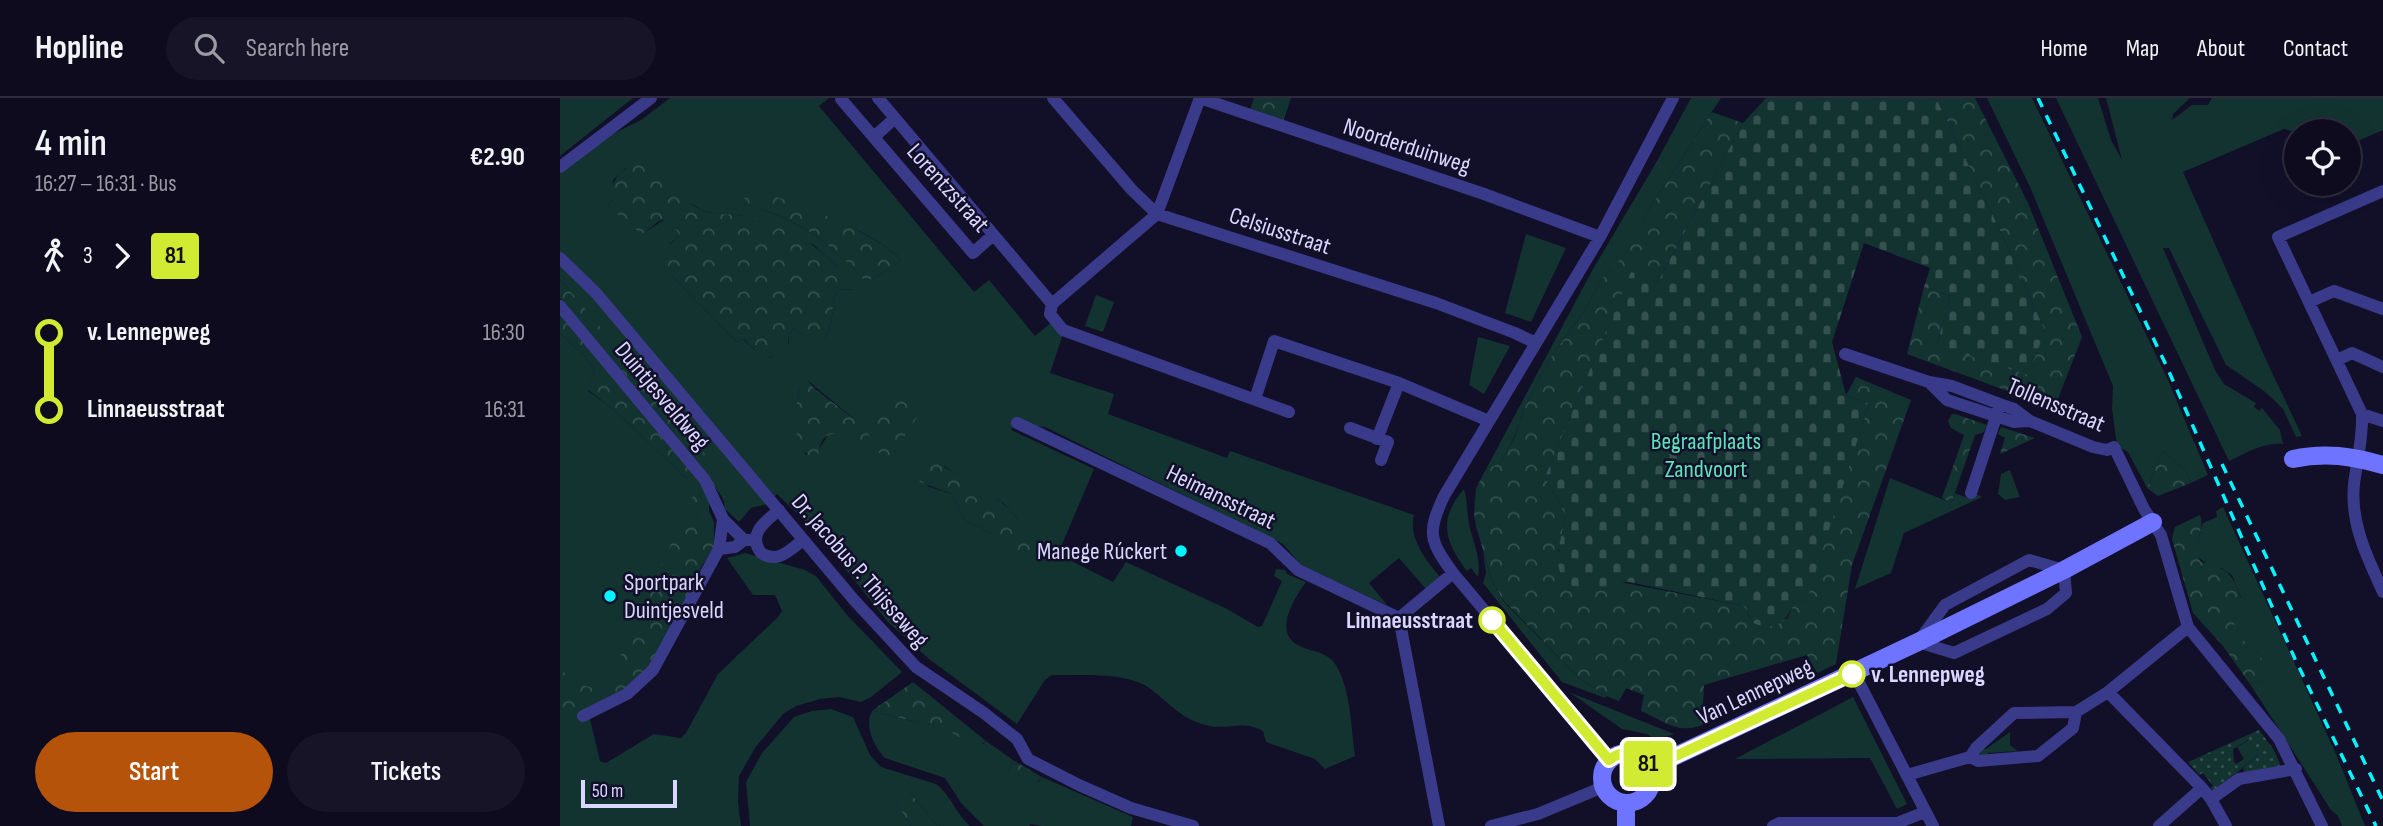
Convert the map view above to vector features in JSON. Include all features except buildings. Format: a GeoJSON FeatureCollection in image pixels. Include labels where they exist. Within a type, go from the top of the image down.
{"type":"FeatureCollection","features":[{"type":"Feature","properties":{"kind":"main road"},"geometry":{"type":"LineString","coordinates":[[2292,459],[2321,454],[2358,458],[2383,465]]}},
{"type":"Feature","properties":{"kind":"main road","name":"Van Lennepweg"},"geometry":{"type":"LineString","coordinates":[[1650,768],[1918,642],[2064,570],[2153,522]]}},
{"type":"Feature","properties":{"kind":"main road"},"geometry":{"type":"LineString","coordinates":[[1629,752],[1642,757],[1650,768],[1652,780],[1640,799],[1626,803],[1611,797],[1603,788],[1602,772],[1609,760],[1618,754],[1629,752]]}},
{"type":"Feature","properties":{"kind":"main road"},"geometry":{"type":"LineString","coordinates":[[1626,803],[1626,826]]}},
{"type":"Feature","properties":{"kind":"street"},"geometry":{"type":"LineString","coordinates":[[560,167],[651,98]]}},
{"type":"Feature","properties":{"kind":"street","name":"Lorentzstraat"},"geometry":{"type":"LineString","coordinates":[[878,98],[1052,304],[1051,314],[1062,330],[1255,399]]}},
{"type":"Feature","properties":{"kind":"street","name":"Celsiusstraat"},"geometry":{"type":"LineString","coordinates":[[1053,98],[1132,190],[1157,214],[1436,303],[1515,333],[1536,344]]}},
{"type":"Feature","properties":{"kind":"street"},"geometry":{"type":"LineString","coordinates":[[1052,304],[1157,214],[1200,98]]}},
{"type":"Feature","properties":{"kind":"street","name":"Noorderduinweg"},"geometry":{"type":"LineString","coordinates":[[1200,98],[1484,194],[1600,237]]}},
{"type":"Feature","properties":{"kind":"street"},"geometry":{"type":"LineString","coordinates":[[1609,760],[1438,553],[1432,537],[1433,521],[1444,496],[1600,237],[1674,98]]}},
{"type":"Feature","properties":{"kind":"street","name":"Lorentzstraat"},"geometry":{"type":"LineString","coordinates":[[841,99],[973,253],[993,235]]}},
{"type":"Feature","properties":{"kind":"street","name":"Lorentzstraat"},"geometry":{"type":"LineString","coordinates":[[874,137],[895,118]]}},
{"type":"Feature","properties":{"kind":"street"},"geometry":{"type":"LineString","coordinates":[[2383,191],[2278,237],[2362,414],[2363,432],[2354,486],[2354,515],[2361,544],[2383,592]]}},
{"type":"Feature","properties":{"kind":"street","name":"Dr. Jacobus P. Thijsseweg"},"geometry":{"type":"LineString","coordinates":[[560,258],[596,293],[854,600],[916,667],[1017,739],[1028,759],[1131,807],[1193,826]]}},
{"type":"Feature","properties":{"kind":"street"},"geometry":{"type":"LineString","coordinates":[[2309,302],[2334,290],[2383,309]]}},
{"type":"Feature","properties":{"kind":"street","name":"Duintjesveldweg"},"geometry":{"type":"LineString","coordinates":[[560,306],[705,480],[723,519],[750,540],[761,553],[775,558],[803,540]]}},
{"type":"Feature","properties":{"kind":"street"},"geometry":{"type":"LineString","coordinates":[[1289,412],[1255,399],[1274,341],[1399,383],[1489,421]]}},
{"type":"Feature","properties":{"kind":"street"},"geometry":{"type":"LineString","coordinates":[[2337,360],[2352,353],[2383,367]]}},
{"type":"Feature","properties":{"kind":"street","name":"Tollensstraat"},"geometry":{"type":"LineString","coordinates":[[1845,354],[1929,382],[1952,386],[1998,410],[2014,409],[2030,421],[2093,447],[2107,450],[2114,447],[2144,509],[2161,535],[2188,627],[2279,739],[2322,826]]}},
{"type":"Feature","properties":{"kind":"street"},"geometry":{"type":"LineString","coordinates":[[1377,439],[1399,383]]}},
{"type":"Feature","properties":{"kind":"street"},"geometry":{"type":"LineString","coordinates":[[1971,493],[1998,410]]}},
{"type":"Feature","properties":{"kind":"street"},"geometry":{"type":"LineString","coordinates":[[2362,414],[2383,421]]}},
{"type":"Feature","properties":{"kind":"street","name":"Heimansstraat"},"geometry":{"type":"LineString","coordinates":[[1017,423],[1270,543],[1298,570],[1399,618]]}},
{"type":"Feature","properties":{"kind":"street"},"geometry":{"type":"LineString","coordinates":[[1350,428],[1388,442],[1381,460]]}},
{"type":"Feature","properties":{"kind":"street"},"geometry":{"type":"LineString","coordinates":[[719,549],[735,547],[750,540],[779,510]]}},
{"type":"Feature","properties":{"kind":"street"},"geometry":{"type":"LineString","coordinates":[[583,716],[627,694],[653,670],[719,549],[723,519]]}},
{"type":"Feature","properties":{"kind":"street"},"geometry":{"type":"LineString","coordinates":[[1918,642],[1954,653],[2047,609],[2066,593],[2064,570]]}},
{"type":"Feature","properties":{"kind":"street"},"geometry":{"type":"LineString","coordinates":[[1439,826],[1399,618],[1453,573]]}},
{"type":"Feature","properties":{"kind":"street"},"geometry":{"type":"LineString","coordinates":[[1907,775],[1970,757],[1976,748],[2014,713],[2076,712],[2108,692],[2188,627]]}},
{"type":"Feature","properties":{"kind":"street"},"geometry":{"type":"LineString","coordinates":[[1854,673],[1933,826]]}},
{"type":"Feature","properties":{"kind":"street"},"geometry":{"type":"LineString","coordinates":[[2108,692],[2202,788],[2227,826]]}},
{"type":"Feature","properties":{"kind":"street"},"geometry":{"type":"LineString","coordinates":[[1970,757],[1978,761],[2038,756],[2073,728],[2076,712]]}},
{"type":"Feature","properties":{"kind":"street"},"geometry":{"type":"LineString","coordinates":[[2211,799],[2239,779],[2296,769]]}},
{"type":"Feature","properties":{"kind":"street"},"geometry":{"type":"LineString","coordinates":[[1491,826],[1538,814],[1603,788]]}},
{"type":"Feature","properties":{"kind":"street"},"geometry":{"type":"LineString","coordinates":[[2159,826],[2202,788]]}},
{"type":"Feature","properties":{"kind":"street"},"geometry":{"type":"LineString","coordinates":[[1773,826],[1779,823],[1897,823],[1925,812]]}},
{"type":"Feature","properties":{"kind":"green space"},"geometry":{"type":"Polygon","coordinates":[[[560,98],[633,98],[560,156],[560,98]]]}},
{"type":"Feature","properties":{"kind":"green space"},"geometry":{"type":"Polygon","coordinates":[[[670,98],[829,98],[819,106],[974,292],[989,280],[1035,336],[1053,321],[1063,334],[1050,373],[1114,394],[1108,414],[1227,458],[1230,451],[1414,515],[1416,540],[1440,577],[1426,589],[1399,558],[1369,583],[1387,605],[1301,565],[1283,544],[1045,427],[1014,425],[1011,430],[1094,469],[1058,554],[1113,582],[1126,562],[1227,609],[1258,627],[1262,626],[1282,581],[1274,576],[1276,569],[1285,570],[1287,574],[1306,582],[1289,613],[1287,631],[1296,644],[1324,655],[1337,667],[1348,699],[1355,756],[1325,769],[1315,759],[1266,742],[1263,731],[1241,725],[1220,727],[1197,722],[1183,715],[1142,684],[1118,677],[1052,675],[1045,680],[1017,724],[929,659],[888,622],[814,530],[777,494],[767,504],[751,508],[739,522],[725,509],[723,498],[734,490],[560,279],[560,173],[613,134],[641,120],[670,98]],[[626,168],[613,180],[614,198],[608,205],[644,233],[668,217],[679,234],[670,244],[670,274],[737,342],[743,339],[757,352],[770,358],[789,343],[789,334],[794,328],[801,334],[823,339],[831,323],[837,291],[854,290],[836,265],[814,245],[740,215],[702,210],[626,168]],[[794,203],[743,204],[778,215],[810,232],[838,253],[864,280],[873,279],[902,260],[878,241],[837,220],[794,203]],[[807,380],[799,386],[797,429],[806,455],[819,449],[828,435],[836,432],[873,444],[854,419],[807,380]],[[944,466],[927,486],[952,494],[965,520],[991,533],[1011,550],[1031,550],[1016,516],[1004,504],[944,466]]]}},
{"type":"Feature","properties":{"kind":"green space"},"geometry":{"type":"Polygon","coordinates":[[[1254,98],[1291,98],[1283,122],[1250,110],[1254,98]]]}},
{"type":"Feature","properties":{"kind":"green space"},"geometry":{"type":"Polygon","coordinates":[[[1691,98],[1721,98],[1651,206],[1623,257],[1602,279],[1585,310],[1549,360],[1502,461],[1485,471],[1593,269],[1691,98]]]}},
{"type":"Feature","properties":{"kind":"green space","name":"Begraafplaats Zandvoort"},"geometry":{"type":"Polygon","coordinates":[[[1766,98],[1936,98],[2045,331],[2028,375],[1937,345],[1950,296],[1924,287],[1930,268],[1864,243],[1832,342],[1846,395],[1869,404],[1808,596],[1794,603],[1783,621],[1774,626],[1753,623],[1744,606],[1629,582],[1591,589],[1576,587],[1566,582],[1558,564],[1558,552],[1566,516],[1545,477],[1631,272],[1658,282],[1743,123],[1766,98]]]}},
{"type":"Feature","properties":{"kind":"green space"},"geometry":{"type":"Polygon","coordinates":[[[1936,98],[1975,98],[2028,203],[2082,337],[2056,404],[2051,407],[1907,354],[1924,287],[1950,296],[1937,345],[2045,331],[1936,98]]]}},
{"type":"Feature","properties":{"kind":"green space"},"geometry":{"type":"Polygon","coordinates":[[[1987,98],[2032,98],[2168,380],[2208,475],[2191,483],[2187,472],[2163,451],[2147,488],[2128,452],[2117,446],[2112,408],[2113,386],[2030,187],[1987,98]]]}},
{"type":"Feature","properties":{"kind":"green space"},"geometry":{"type":"Polygon","coordinates":[[[2056,98],[2098,98],[2111,140],[2122,160],[2106,98],[2190,98],[2173,114],[2172,120],[2192,105],[2208,105],[2212,98],[2383,98],[2383,130],[2361,140],[2361,119],[2284,119],[2284,129],[2183,172],[2302,436],[2296,437],[2283,409],[2274,400],[2226,365],[2169,248],[2163,248],[2215,370],[2224,384],[2256,403],[2254,407],[2259,411],[2262,408],[2280,430],[2283,444],[2262,446],[2229,461],[2056,98]]]}},
{"type":"Feature","properties":{"kind":"green space"},"geometry":{"type":"Polygon","coordinates":[[[1712,112],[1743,123],[1658,282],[1631,273],[1545,477],[1566,516],[1558,552],[1620,582],[1744,606],[1750,618],[1787,619],[1794,603],[1804,600],[1869,404],[1846,395],[1856,377],[1911,400],[1852,565],[1836,664],[1817,673],[1807,655],[1704,685],[1703,704],[1710,722],[1682,728],[1641,711],[1644,695],[1626,688],[1619,701],[1606,696],[1579,678],[1503,600],[1492,581],[1474,514],[1476,488],[1485,471],[1502,461],[1549,360],[1585,310],[1602,279],[1623,256],[1651,206],[1712,112]]]}},
{"type":"Feature","properties":{"kind":"green space"},"geometry":{"type":"Polygon","coordinates":[[[636,163],[702,210],[745,216],[777,226],[808,242],[834,263],[855,290],[837,291],[829,330],[822,340],[801,334],[794,328],[789,334],[788,348],[769,358],[757,352],[744,339],[737,342],[670,274],[666,252],[679,234],[668,218],[659,221],[644,233],[639,232],[609,207],[614,198],[613,186],[617,177],[636,163]]]}},
{"type":"Feature","properties":{"kind":"green space"},"geometry":{"type":"Polygon","coordinates":[[[754,189],[851,226],[902,260],[873,279],[864,280],[837,253],[810,232],[779,216],[743,204],[741,202],[754,189]]]}},
{"type":"Feature","properties":{"kind":"green space"},"geometry":{"type":"Polygon","coordinates":[[[1526,234],[1566,248],[1531,322],[1505,313],[1526,234]]]}},
{"type":"Feature","properties":{"kind":"green space"},"geometry":{"type":"Polygon","coordinates":[[[560,279],[735,490],[723,498],[669,427],[560,298],[560,279]]]}},
{"type":"Feature","properties":{"kind":"green space"},"geometry":{"type":"Polygon","coordinates":[[[1096,295],[1114,302],[1103,332],[1085,326],[1096,295]]]}},
{"type":"Feature","properties":{"kind":"green space"},"geometry":{"type":"Polygon","coordinates":[[[560,313],[694,473],[686,478],[612,408],[588,390],[595,370],[584,355],[560,333],[560,313]]]}},
{"type":"Feature","properties":{"kind":"green space"},"geometry":{"type":"Polygon","coordinates":[[[560,333],[584,355],[595,370],[588,391],[612,408],[686,478],[694,473],[709,495],[709,511],[714,522],[714,541],[700,514],[590,719],[600,761],[606,763],[654,734],[681,738],[718,674],[782,611],[775,595],[753,595],[727,558],[745,553],[805,570],[816,576],[847,615],[902,672],[861,702],[839,697],[820,699],[796,706],[783,714],[755,748],[739,776],[741,826],[560,826],[560,333]]]}},
{"type":"Feature","properties":{"kind":"green space"},"geometry":{"type":"Polygon","coordinates":[[[1478,337],[1510,346],[1484,394],[1469,385],[1478,337]]]}},
{"type":"Feature","properties":{"kind":"green space"},"geometry":{"type":"Polygon","coordinates":[[[807,380],[854,419],[862,419],[873,445],[831,434],[820,445],[818,457],[813,458],[805,452],[797,436],[796,415],[800,382],[807,380]]]}},
{"type":"Feature","properties":{"kind":"green space"},"geometry":{"type":"Polygon","coordinates":[[[896,396],[922,410],[891,456],[879,453],[866,415],[875,411],[875,398],[896,396]]]}},
{"type":"Feature","properties":{"kind":"green space"},"geometry":{"type":"Polygon","coordinates":[[[1952,414],[1987,425],[1984,432],[1975,435],[1952,501],[1949,502],[1942,498],[1964,435],[1951,428],[1948,421],[1952,414]]]}},
{"type":"Feature","properties":{"kind":"green space"},"geometry":{"type":"Polygon","coordinates":[[[2001,427],[2035,438],[2000,454],[2005,438],[1998,434],[2001,427]]]}},
{"type":"Feature","properties":{"kind":"green space"},"geometry":{"type":"Polygon","coordinates":[[[2163,451],[2187,472],[2191,483],[2158,496],[2147,488],[2163,451]]]}},
{"type":"Feature","properties":{"kind":"green space"},"geometry":{"type":"Polygon","coordinates":[[[931,461],[975,484],[1008,508],[1034,547],[1031,550],[1011,550],[997,543],[991,533],[965,520],[952,494],[920,482],[915,470],[931,461]]]}},
{"type":"Feature","properties":{"kind":"green space"},"geometry":{"type":"Polygon","coordinates":[[[2010,470],[2020,497],[2005,500],[1998,494],[2001,474],[2010,470]]]}},
{"type":"Feature","properties":{"kind":"green space"},"geometry":{"type":"Polygon","coordinates":[[[1890,478],[1949,502],[1955,493],[1970,499],[1976,494],[1982,497],[1904,533],[1891,573],[1855,589],[1890,478]]]}},
{"type":"Feature","properties":{"kind":"green space"},"geometry":{"type":"Polygon","coordinates":[[[1464,489],[1477,554],[1478,577],[1471,568],[1467,571],[1459,560],[1447,530],[1450,510],[1464,489]]]}},
{"type":"Feature","properties":{"kind":"green space"},"geometry":{"type":"Polygon","coordinates":[[[695,491],[701,513],[714,541],[714,551],[703,564],[651,667],[608,700],[581,711],[560,709],[560,670],[590,687],[602,686],[609,681],[695,491]]]}},
{"type":"Feature","properties":{"kind":"green space"},"geometry":{"type":"Polygon","coordinates":[[[2223,507],[2336,754],[2365,826],[2342,826],[2250,684],[2262,680],[2259,653],[2238,637],[2225,597],[2241,598],[2232,575],[2221,568],[2212,568],[2194,554],[2203,523],[2217,517],[2216,511],[2223,507]]]}},
{"type":"Feature","properties":{"kind":"green space"},"geometry":{"type":"Polygon","coordinates":[[[2200,515],[2198,556],[2201,562],[2224,570],[2235,583],[2241,599],[2226,598],[2238,636],[2259,653],[2267,673],[2262,680],[2250,684],[2223,646],[2193,613],[2172,539],[2175,527],[2200,515]]]}},
{"type":"Feature","properties":{"kind":"green space"},"geometry":{"type":"Polygon","coordinates":[[[1483,551],[1492,581],[1503,601],[1579,678],[1606,696],[1605,698],[1562,682],[1483,583],[1486,573],[1483,551]]]}},
{"type":"Feature","properties":{"kind":"green space"},"geometry":{"type":"Polygon","coordinates":[[[913,682],[986,741],[978,746],[943,729],[873,710],[913,682]]]}},
{"type":"Feature","properties":{"kind":"green space"},"geometry":{"type":"Polygon","coordinates":[[[1569,692],[1674,734],[1656,740],[1647,734],[1622,729],[1569,692]]]}},
{"type":"Feature","properties":{"kind":"green space"},"geometry":{"type":"Polygon","coordinates":[[[1853,697],[1907,804],[1897,809],[1870,758],[1735,759],[1853,697]]]}},
{"type":"Feature","properties":{"kind":"green space"},"geometry":{"type":"Polygon","coordinates":[[[831,709],[853,717],[870,755],[881,767],[936,784],[970,826],[936,824],[908,790],[895,802],[911,826],[750,826],[746,782],[762,753],[794,717],[831,709]]]}},
{"type":"Feature","properties":{"kind":"green space"},"geometry":{"type":"Polygon","coordinates":[[[873,710],[943,728],[974,743],[983,744],[986,741],[1013,760],[1008,772],[1038,782],[1042,777],[1133,817],[1131,826],[984,826],[961,803],[945,778],[885,758],[871,735],[869,722],[873,710]]]}},
{"type":"Feature","properties":{"kind":"green space"},"geometry":{"type":"Polygon","coordinates":[[[2259,730],[2274,750],[2281,767],[2245,774],[2243,768],[2258,755],[2248,740],[2233,749],[2234,761],[2240,770],[2213,791],[2210,788],[2213,786],[2203,773],[2199,775],[2188,762],[2259,730]]]}},
{"type":"Feature","properties":{"kind":"green space"},"geometry":{"type":"Polygon","coordinates":[[[2010,732],[2010,745],[2018,751],[1988,753],[1984,759],[1979,755],[1981,749],[1986,749],[2010,732]]]}},
{"type":"Feature","properties":{"kind":"green space"},"geometry":{"type":"Polygon","coordinates":[[[2249,740],[2258,755],[2240,770],[2236,764],[2244,759],[2237,747],[2249,740]]]}},
{"type":"Feature","properties":{"kind":"green space"},"geometry":{"type":"Polygon","coordinates":[[[1013,760],[1042,777],[1029,784],[1016,779],[1008,772],[1013,760]]]}},
{"type":"Feature","properties":{"kind":"green space"},"geometry":{"type":"Polygon","coordinates":[[[908,790],[936,824],[941,826],[911,826],[895,802],[895,796],[908,790]]]}},
{"type":"Feature","properties":{"kind":"railway"},"geometry":{"type":"LineString","coordinates":[[2038,98],[2167,367],[2295,659],[2376,826]]}},
{"type":"Feature","properties":{"kind":"railway"},"geometry":{"type":"LineString","coordinates":[[2222,464],[2383,801]]}},
{"type":"Feature","properties":{"kind":"bus line","name":"81"},"geometry":{"type":"LineString","coordinates":[[1492,620],[1609,760],[1623,752],[1629,752],[1642,757],[1650,768],[1852,674]]}},
{"type":"Feature","properties":{"kind":"place","name":"Manege Rúckert"},"geometry":{"type":"Point","coordinates":[1181,551]}},
{"type":"Feature","properties":{"kind":"place","name":"Sportpark Duintjesveld"},"geometry":{"type":"Point","coordinates":[610,596]}},
{"type":"Feature","properties":{"kind":"place","name":"Linnaeusstraat"},"geometry":{"type":"Point","coordinates":[1492,620]}},
{"type":"Feature","properties":{"kind":"place","name":"v. Lennepweg"},"geometry":{"type":"Point","coordinates":[1852,674]}}]}
